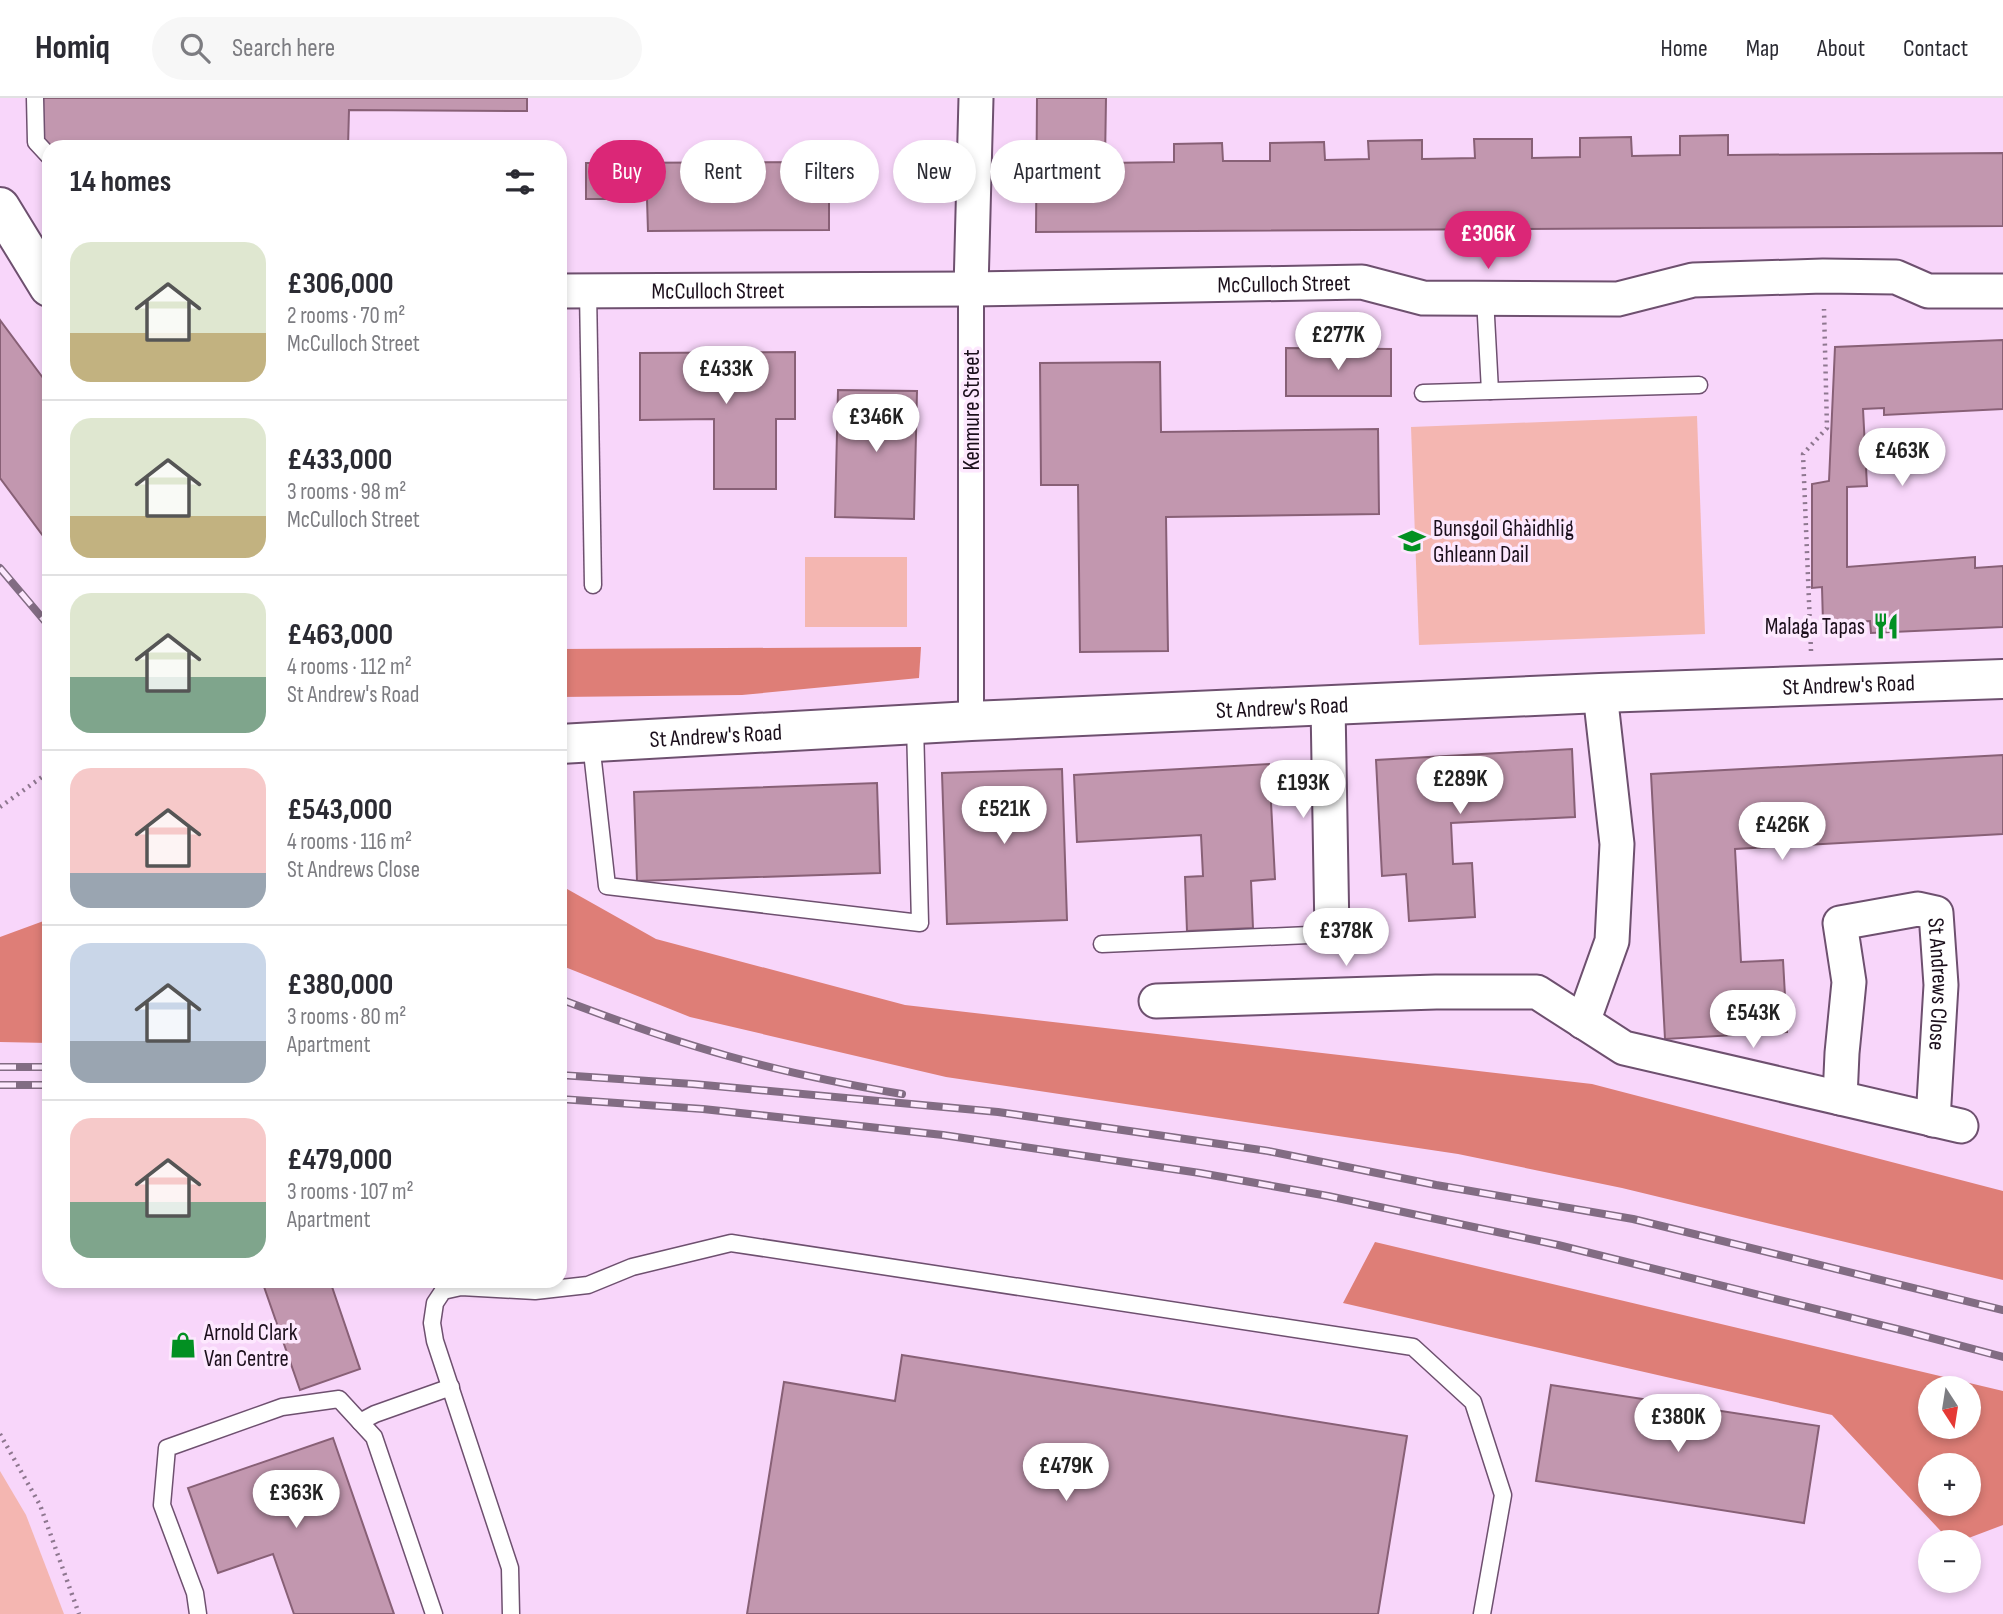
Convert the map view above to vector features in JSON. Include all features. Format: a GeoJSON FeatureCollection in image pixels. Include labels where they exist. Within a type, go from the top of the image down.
{"type":"FeatureCollection","features":[{"type":"Feature","properties":{"kind":"street","name":"Kenmure Street"},"geometry":{"type":"LineString","coordinates":[[971,721],[971,289],[976,98]]}},
{"type":"Feature","properties":{"kind":"street"},"geometry":{"type":"LineString","coordinates":[[0,207],[42,276]]}},
{"type":"Feature","properties":{"kind":"street","name":"McCulloch Street"},"geometry":{"type":"LineString","coordinates":[[574,291],[971,289],[1362,282],[1423,298],[1618,299],[1693,280],[1823,276],[1896,277],[1928,291],[2003,290]]}},
{"type":"Feature","properties":{"kind":"street","name":"St Andrew's Road"},"geometry":{"type":"LineString","coordinates":[[576,743],[971,721],[1600,693],[2003,679]]}},
{"type":"Feature","properties":{"kind":"street"},"geometry":{"type":"LineString","coordinates":[[1584,1022],[1612,941],[1618,844],[1600,693]]}},
{"type":"Feature","properties":{"kind":"street"},"geometry":{"type":"LineString","coordinates":[[1328,705],[1332,934]]}},
{"type":"Feature","properties":{"kind":"street","name":"St Andrews Close"},"geometry":{"type":"LineString","coordinates":[[1156,1001],[1436,992],[1537,992],[1624,1048],[1947,1123],[1937,914],[1918,909],[1840,923],[1849,982],[1840,1098]]}},
{"type":"Feature","properties":{"kind":"lane"},"geometry":{"type":"LineString","coordinates":[[35,98],[36,142],[42,148]]}},
{"type":"Feature","properties":{"kind":"lane"},"geometry":{"type":"LineString","coordinates":[[574,291],[593,585]]}},
{"type":"Feature","properties":{"kind":"lane"},"geometry":{"type":"LineString","coordinates":[[1485,298],[1490,391]]}},
{"type":"Feature","properties":{"kind":"lane"},"geometry":{"type":"LineString","coordinates":[[1423,393],[1699,385]]}},
{"type":"Feature","properties":{"kind":"lane"},"geometry":{"type":"LineString","coordinates":[[576,743],[607,886],[920,923],[915,724]]}},
{"type":"Feature","properties":{"kind":"lane"},"geometry":{"type":"LineString","coordinates":[[1102,944],[1332,934]]}},
{"type":"Feature","properties":{"kind":"lane"},"geometry":{"type":"LineString","coordinates":[[567,1287],[588,1285],[632,1267],[731,1243],[1413,1347],[1473,1402],[1503,1495],[1482,1614]]}},
{"type":"Feature","properties":{"kind":"lane"},"geometry":{"type":"LineString","coordinates":[[454,1288],[443,1291],[435,1303],[432,1323],[435,1341],[510,1568],[511,1614]]}},
{"type":"Feature","properties":{"kind":"lane"},"geometry":{"type":"LineString","coordinates":[[491,1288],[535,1291],[562,1288]]}},
{"type":"Feature","properties":{"kind":"lane"},"geometry":{"type":"LineString","coordinates":[[360,1422],[450,1387]]}},
{"type":"Feature","properties":{"kind":"lane"},"geometry":{"type":"LineString","coordinates":[[198,1614],[195,1593],[162,1505],[167,1448],[282,1407],[339,1399],[374,1437],[434,1614]]}},
{"type":"Feature","properties":{"kind":"path"},"geometry":{"type":"LineString","coordinates":[[1812,685],[1803,454],[1827,428],[1823,276]]}},
{"type":"Feature","properties":{"kind":"path"},"geometry":{"type":"LineString","coordinates":[[0,807],[42,777]]}},
{"type":"Feature","properties":{"kind":"path"},"geometry":{"type":"LineString","coordinates":[[0,1434],[40,1505],[79,1614]]}},
{"type":"Feature","properties":{"kind":"shaded area"},"geometry":{"type":"Polygon","coordinates":[[[1697,416],[1705,634],[1419,645],[1411,427],[1697,416]]]}},
{"type":"Feature","properties":{"kind":"shaded area"},"geometry":{"type":"Polygon","coordinates":[[[805,557],[907,557],[907,627],[805,627],[805,557]]]}},
{"type":"Feature","properties":{"kind":"shaded area"},"geometry":{"type":"Polygon","coordinates":[[[921,647],[919,678],[742,695],[567,697],[567,649],[921,647]]]}},
{"type":"Feature","properties":{"kind":"shaded area"},"geometry":{"type":"Polygon","coordinates":[[[567,889],[656,939],[905,1005],[1592,1084],[2003,1191],[2003,1280],[1622,1188],[1458,1154],[946,1077],[690,1017],[567,968],[567,889]]]}},
{"type":"Feature","properties":{"kind":"shaded area"},"geometry":{"type":"Polygon","coordinates":[[[42,922],[42,1043],[0,1042],[0,937],[42,922]]]}},
{"type":"Feature","properties":{"kind":"shaded area"},"geometry":{"type":"Polygon","coordinates":[[[1375,1242],[1940,1376],[1918,1376],[1918,1439],[1981,1439],[1981,1386],[2003,1391],[2003,1525],[1981,1533],[1981,1530],[1940,1530],[1927,1516],[1981,1516],[1981,1453],[1918,1453],[1918,1507],[1832,1415],[1343,1303],[1375,1242]]]}},
{"type":"Feature","properties":{"kind":"shaded area"},"geometry":{"type":"Polygon","coordinates":[[[0,1471],[26,1515],[64,1614],[0,1614],[0,1471]]]}},
{"type":"Feature","properties":{"kind":"building"},"geometry":{"type":"Polygon","coordinates":[[[38,98],[527,98],[527,111],[349,110],[348,140],[42,141],[38,138],[38,98]]]}},
{"type":"Feature","properties":{"kind":"building"},"geometry":{"type":"Polygon","coordinates":[[[1037,98],[1106,98],[1105,140],[1037,140],[1037,98]]]}},
{"type":"Feature","properties":{"kind":"building"},"geometry":{"type":"Polygon","coordinates":[[[1728,135],[1728,155],[2003,153],[2003,226],[1036,232],[1036,203],[1125,203],[1125,163],[1174,162],[1174,144],[1222,143],[1223,161],[1270,161],[1270,143],[1324,142],[1325,160],[1369,159],[1368,141],[1422,140],[1422,159],[1475,158],[1474,139],[1532,139],[1532,158],[1580,157],[1580,138],[1631,137],[1632,156],[1680,155],[1680,136],[1728,135]]]}},
{"type":"Feature","properties":{"kind":"building"},"geometry":{"type":"Polygon","coordinates":[[[766,162],[780,162],[780,203],[829,203],[829,230],[648,231],[647,203],[666,203],[666,163],[680,163],[680,203],[766,203],[766,162]]]}},
{"type":"Feature","properties":{"kind":"building"},"geometry":{"type":"Polygon","coordinates":[[[588,163],[588,199],[586,199],[588,163]]]}},
{"type":"Feature","properties":{"kind":"building"},"geometry":{"type":"Polygon","coordinates":[[[0,320],[42,377],[42,535],[0,478],[0,320]]]}},
{"type":"Feature","properties":{"kind":"building"},"geometry":{"type":"Polygon","coordinates":[[[2003,340],[2003,409],[1884,415],[1884,408],[1863,409],[1867,486],[1847,487],[1847,567],[1975,557],[1975,568],[2003,566],[2003,627],[1871,633],[1870,621],[1823,623],[1822,587],[1812,588],[1812,484],[1829,481],[1835,347],[2003,340]]]}},
{"type":"Feature","properties":{"kind":"building"},"geometry":{"type":"Polygon","coordinates":[[[1286,348],[1391,349],[1391,396],[1286,396],[1286,348]]]}},
{"type":"Feature","properties":{"kind":"building"},"geometry":{"type":"Polygon","coordinates":[[[795,352],[795,419],[776,419],[776,489],[714,489],[714,419],[640,420],[640,353],[795,352]]]}},
{"type":"Feature","properties":{"kind":"building"},"geometry":{"type":"Polygon","coordinates":[[[1160,362],[1161,432],[1378,429],[1379,514],[1166,517],[1168,651],[1080,652],[1078,485],[1041,485],[1040,363],[1160,362]]]}},
{"type":"Feature","properties":{"kind":"building"},"geometry":{"type":"Polygon","coordinates":[[[838,390],[917,391],[914,519],[835,517],[838,390]]]}},
{"type":"Feature","properties":{"kind":"building"},"geometry":{"type":"Polygon","coordinates":[[[1572,749],[1575,817],[1451,823],[1453,864],[1472,863],[1475,917],[1409,921],[1406,874],[1382,876],[1376,760],[1572,749]]]}},
{"type":"Feature","properties":{"kind":"building"},"geometry":{"type":"Polygon","coordinates":[[[2003,755],[2003,834],[1735,849],[1741,962],[1783,960],[1787,1032],[1665,1039],[1651,774],[2003,755]]]}},
{"type":"Feature","properties":{"kind":"building"},"geometry":{"type":"Polygon","coordinates":[[[1269,764],[1275,879],[1251,881],[1253,928],[1187,931],[1185,877],[1203,876],[1201,835],[1077,842],[1074,775],[1269,764]]]}},
{"type":"Feature","properties":{"kind":"building"},"geometry":{"type":"Polygon","coordinates":[[[1062,769],[1067,920],[947,924],[942,773],[1062,769]]]}},
{"type":"Feature","properties":{"kind":"building"},"geometry":{"type":"Polygon","coordinates":[[[877,783],[880,873],[637,881],[634,792],[877,783]]]}},
{"type":"Feature","properties":{"kind":"building"},"geometry":{"type":"Polygon","coordinates":[[[264,1288],[332,1288],[360,1369],[300,1390],[264,1288]]]}},
{"type":"Feature","properties":{"kind":"building"},"geometry":{"type":"Polygon","coordinates":[[[902,1355],[1407,1436],[1378,1614],[747,1614],[784,1382],[895,1401],[902,1355]]]}},
{"type":"Feature","properties":{"kind":"building"},"geometry":{"type":"Polygon","coordinates":[[[1551,1385],[1819,1426],[1804,1523],[1536,1481],[1551,1385]]]}},
{"type":"Feature","properties":{"kind":"building"},"geometry":{"type":"Polygon","coordinates":[[[333,1438],[394,1614],[294,1614],[273,1554],[218,1573],[188,1488],[333,1438]]]}},
{"type":"Feature","properties":{"kind":"railway"},"geometry":{"type":"LineString","coordinates":[[0,568],[42,618]]}},
{"type":"Feature","properties":{"kind":"railway"},"geometry":{"type":"LineString","coordinates":[[567,1002],[728,1056],[902,1094]]}},
{"type":"Feature","properties":{"kind":"railway"},"geometry":{"type":"LineString","coordinates":[[0,1067],[42,1067]]}},
{"type":"Feature","properties":{"kind":"railway"},"geometry":{"type":"LineString","coordinates":[[567,1075],[693,1084],[998,1112],[1268,1151],[1436,1185],[1633,1219],[2003,1310]]}},
{"type":"Feature","properties":{"kind":"railway"},"geometry":{"type":"LineString","coordinates":[[0,1085],[42,1085]]}},
{"type":"Feature","properties":{"kind":"railway"},"geometry":{"type":"LineString","coordinates":[[567,1099],[703,1109],[943,1135],[1200,1173],[1328,1196],[1558,1245],[2003,1357]]}},
{"type":"Feature","properties":{"kind":"place","name":"Bunsgoil Ghàidhlig Ghleann Dail"},"geometry":{"type":"Point","coordinates":[1412,541]}},
{"type":"Feature","properties":{"kind":"place","name":"Malaga Tapas"},"geometry":{"type":"Point","coordinates":[1886,626]}},
{"type":"Feature","properties":{"kind":"place","name":"Arnold Clark Van Centre"},"geometry":{"type":"Point","coordinates":[183,1345]}}]}
